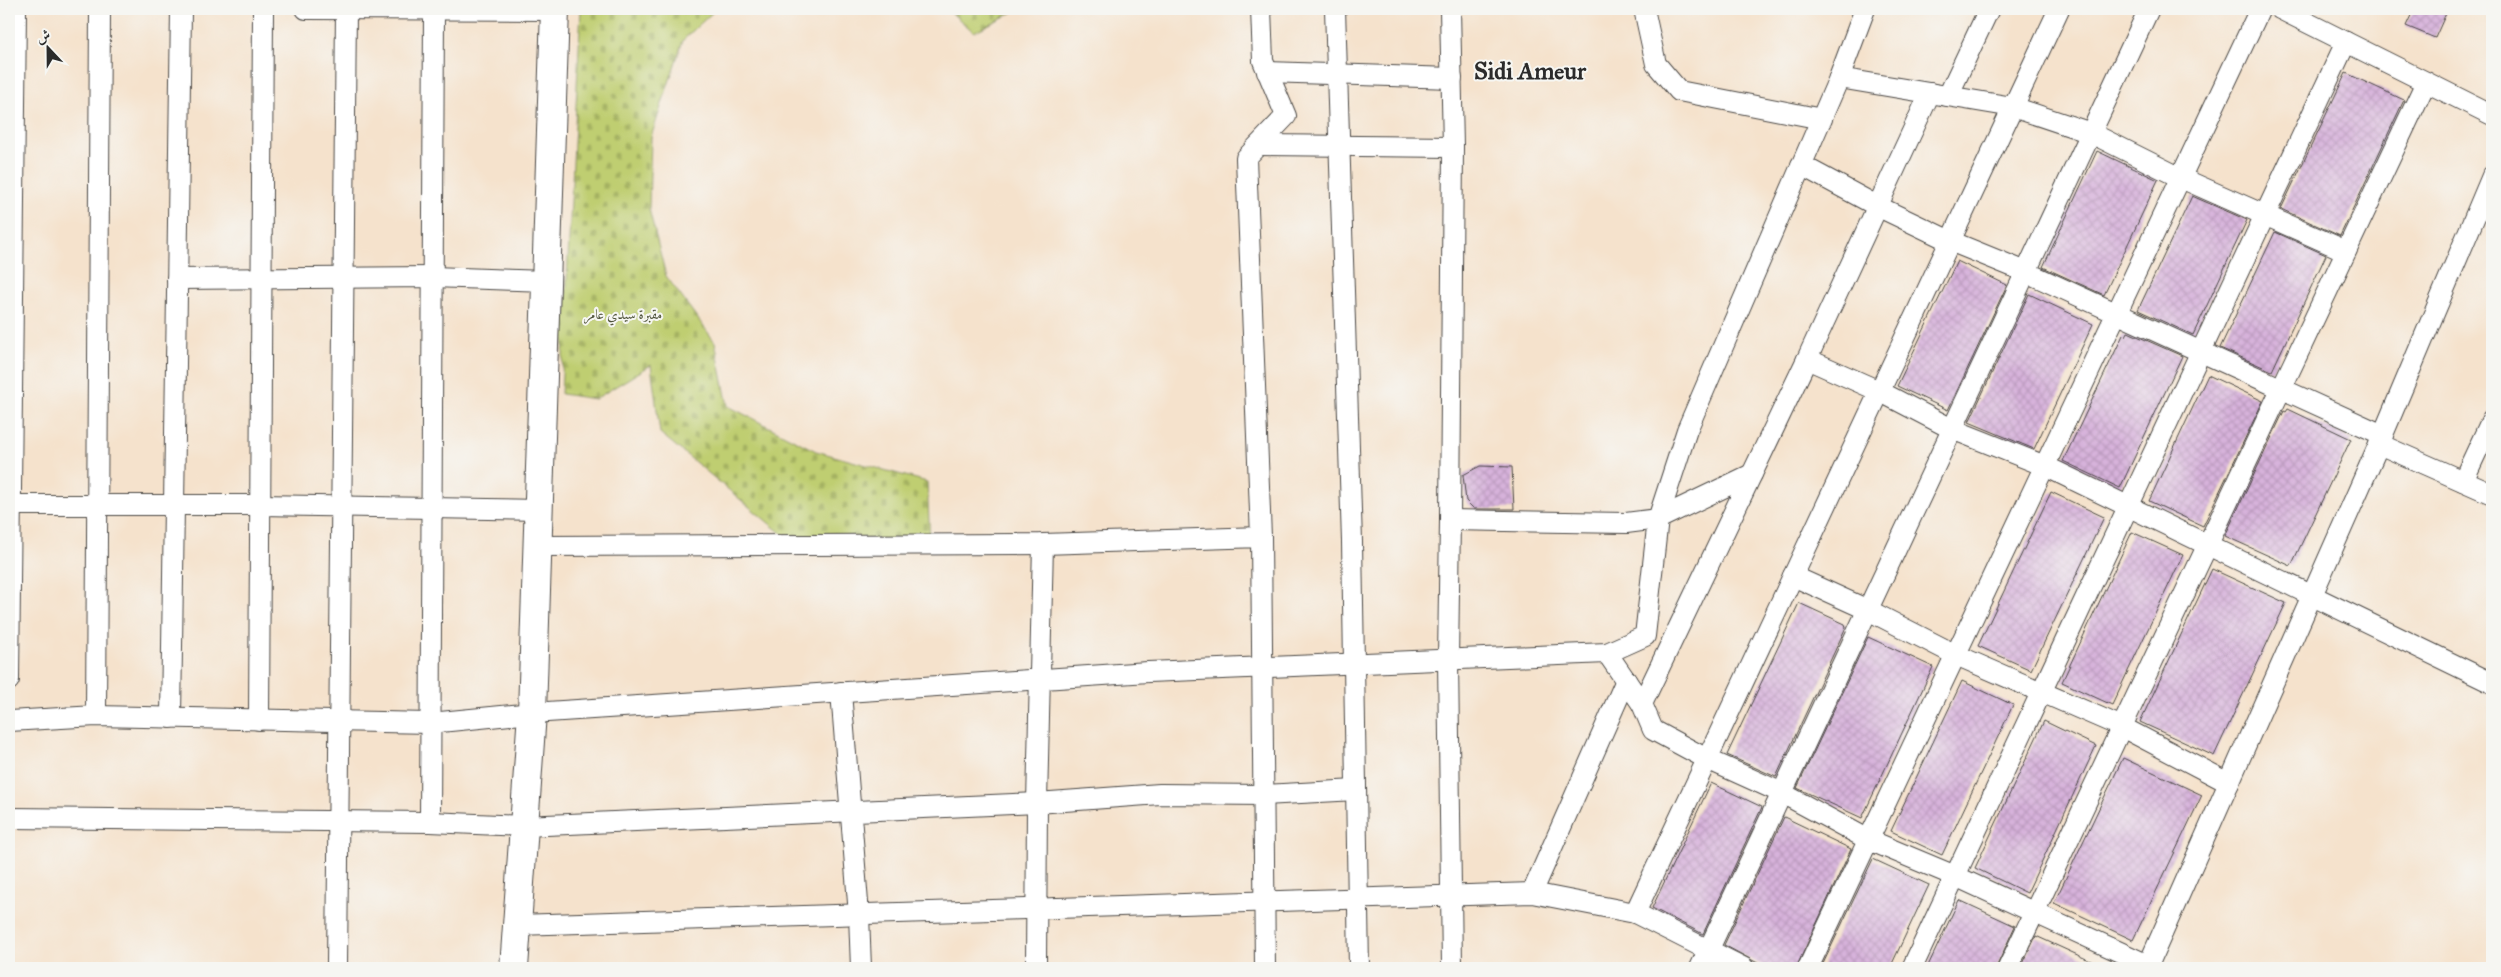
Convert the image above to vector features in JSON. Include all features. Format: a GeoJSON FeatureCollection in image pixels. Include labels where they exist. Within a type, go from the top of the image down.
{"type":"FeatureCollection","features":[{"type":"Feature","properties":{"kind":"main road"},"geometry":{"type":"LineString","coordinates":[[514,968],[532,712],[555,9]]}},
{"type":"Feature","properties":{"kind":"street"},"geometry":{"type":"LineString","coordinates":[[9,680],[16,9]]}},
{"type":"Feature","properties":{"kind":"street"},"geometry":{"type":"LineString","coordinates":[[96,716],[100,9]]}},
{"type":"Feature","properties":{"kind":"street"},"geometry":{"type":"LineString","coordinates":[[171,718],[181,9]]}},
{"type":"Feature","properties":{"kind":"street"},"geometry":{"type":"LineString","coordinates":[[259,720],[263,9]]}},
{"type":"Feature","properties":{"kind":"street"},"geometry":{"type":"LineString","coordinates":[[306,9],[555,9]]}},
{"type":"Feature","properties":{"kind":"street"},"geometry":{"type":"LineString","coordinates":[[337,967],[346,9]]}},
{"type":"Feature","properties":{"kind":"street"},"geometry":{"type":"LineString","coordinates":[[430,822],[434,9]]}},
{"type":"Feature","properties":{"kind":"street"},"geometry":{"type":"LineString","coordinates":[[1261,9],[1263,61],[1286,116],[1246,158],[1261,538],[1265,968]]}},
{"type":"Feature","properties":{"kind":"street"},"geometry":{"type":"LineString","coordinates":[[1335,9],[1354,664],[1359,968]]}},
{"type":"Feature","properties":{"kind":"street"},"geometry":{"type":"LineString","coordinates":[[1450,9],[1453,147],[1448,660],[1452,968]]}},
{"type":"Feature","properties":{"kind":"street"},"geometry":{"type":"LineString","coordinates":[[1644,9],[1656,64],[1679,91],[1822,119]]}},
{"type":"Feature","properties":{"kind":"street"},"geometry":{"type":"LineString","coordinates":[[9,721],[96,716],[430,723],[532,712],[1040,680],[1263,667],[1607,653],[1645,636],[1658,519],[1687,430],[1822,119],[1865,9]]}},
{"type":"Feature","properties":{"kind":"street"},"geometry":{"type":"LineString","coordinates":[[1642,704],[1878,206],[1939,94],[1989,9]]}},
{"type":"Feature","properties":{"kind":"street"},"geometry":{"type":"LineString","coordinates":[[1635,913],[2059,9]]}},
{"type":"Feature","properties":{"kind":"street"},"geometry":{"type":"LineString","coordinates":[[1700,968],[2149,9]]}},
{"type":"Feature","properties":{"kind":"street"},"geometry":{"type":"LineString","coordinates":[[1808,968],[2260,9]]}},
{"type":"Feature","properties":{"kind":"street"},"geometry":{"type":"LineString","coordinates":[[2280,9],[2313,16],[2346,42],[2492,115]]}},
{"type":"Feature","properties":{"kind":"street"},"geometry":{"type":"LineString","coordinates":[[1912,968],[2346,42]]}},
{"type":"Feature","properties":{"kind":"street"},"geometry":{"type":"LineString","coordinates":[[1267,72],[1452,78]]}},
{"type":"Feature","properties":{"kind":"street"},"geometry":{"type":"LineString","coordinates":[[1839,78],[2013,107],[2091,133],[2181,178],[2266,214],[2346,252]]}},
{"type":"Feature","properties":{"kind":"street"},"geometry":{"type":"LineString","coordinates":[[2008,968],[2426,82]]}},
{"type":"Feature","properties":{"kind":"street"},"geometry":{"type":"LineString","coordinates":[[1259,145],[1453,147]]}},
{"type":"Feature","properties":{"kind":"street"},"geometry":{"type":"LineString","coordinates":[[1801,165],[1878,206],[1950,241],[2026,272],[2281,389],[2492,494]]}},
{"type":"Feature","properties":{"kind":"street"},"geometry":{"type":"LineString","coordinates":[[1607,653],[1642,704],[1653,730],[1707,759],[1782,793],[1869,840],[1955,876],[2148,967],[2381,439],[2492,176]]}},
{"type":"Feature","properties":{"kind":"street"},"geometry":{"type":"LineString","coordinates":[[177,279],[433,277],[546,281]]}},
{"type":"Feature","properties":{"kind":"street"},"geometry":{"type":"LineString","coordinates":[[1807,359],[1879,391],[1952,430],[2045,466],[2129,506],[2207,547],[2312,594],[2492,683]]}},
{"type":"Feature","properties":{"kind":"street"},"geometry":{"type":"LineString","coordinates":[[2464,481],[2492,419]]}},
{"type":"Feature","properties":{"kind":"street"},"geometry":{"type":"LineString","coordinates":[[1450,520],[1626,523],[1658,519],[1752,474]]}},
{"type":"Feature","properties":{"kind":"street"},"geometry":{"type":"LineString","coordinates":[[10,506],[260,505],[539,510]]}},
{"type":"Feature","properties":{"kind":"street"},"geometry":{"type":"LineString","coordinates":[[537,546],[1043,544],[1261,538]]}},
{"type":"Feature","properties":{"kind":"street"},"geometry":{"type":"LineString","coordinates":[[1036,968],[1037,803],[1043,544]]}},
{"type":"Feature","properties":{"kind":"street"},"geometry":{"type":"LineString","coordinates":[[1793,576],[1868,610],[1956,655],[2122,727],[2229,783]]}},
{"type":"Feature","properties":{"kind":"street"},"geometry":{"type":"LineString","coordinates":[[1532,892],[1626,680]]}},
{"type":"Feature","properties":{"kind":"street"},"geometry":{"type":"LineString","coordinates":[[840,692],[859,915],[861,968]]}},
{"type":"Feature","properties":{"kind":"street"},"geometry":{"type":"LineString","coordinates":[[9,818],[430,822],[524,826],[1037,803],[1160,794],[1264,795],[1356,790]]}},
{"type":"Feature","properties":{"kind":"street"},"geometry":{"type":"LineString","coordinates":[[516,926],[1532,892],[1635,913],[1744,968]]}},
{"type":"Feature","properties":{"kind":"green space","name":"مقبرة سيدي عامر"},"geometry":{"type":"Polygon","coordinates":[[[581,9],[716,9],[683,40],[651,137],[649,209],[666,276],[715,342],[728,406],[816,451],[927,482],[930,542],[793,543],[660,433],[651,365],[595,399],[561,394],[581,9]]]}},
{"type":"Feature","properties":{"kind":"green space"},"geometry":{"type":"Polygon","coordinates":[[[947,9],[1019,9],[974,32],[947,9]]]}},
{"type":"Feature","properties":{"kind":"building"},"geometry":{"type":"Polygon","coordinates":[[[2414,9],[2448,9],[2435,38],[2406,26],[2414,9]]]}},
{"type":"Feature","properties":{"kind":"building"},"geometry":{"type":"Polygon","coordinates":[[[2346,73],[2404,100],[2340,236],[2281,209],[2346,73]]]}},
{"type":"Feature","properties":{"kind":"building"},"geometry":{"type":"Polygon","coordinates":[[[2097,151],[2158,180],[2104,295],[2043,267],[2097,151]]]}},
{"type":"Feature","properties":{"kind":"building"},"geometry":{"type":"Polygon","coordinates":[[[2192,196],[2247,220],[2193,335],[2138,310],[2192,196]]]}},
{"type":"Feature","properties":{"kind":"building"},"geometry":{"type":"Polygon","coordinates":[[[2275,232],[2326,255],[2272,371],[2220,348],[2275,232]]]}},
{"type":"Feature","properties":{"kind":"building"},"geometry":{"type":"Polygon","coordinates":[[[1957,261],[2007,285],[1948,410],[1897,386],[1957,261]]]}},
{"type":"Feature","properties":{"kind":"building"},"geometry":{"type":"Polygon","coordinates":[[[2029,294],[2093,324],[2034,449],[1969,422],[2029,294]]]}},
{"type":"Feature","properties":{"kind":"building"},"geometry":{"type":"Polygon","coordinates":[[[2128,332],[2182,356],[2120,488],[2063,461],[2123,335],[2126,336],[2128,332]]]}},
{"type":"Feature","properties":{"kind":"building"},"geometry":{"type":"Polygon","coordinates":[[[2208,375],[2263,401],[2203,526],[2149,501],[2208,375]]]}},
{"type":"Feature","properties":{"kind":"building"},"geometry":{"type":"Polygon","coordinates":[[[2288,409],[2351,439],[2291,566],[2225,536],[2284,411],[2286,412],[2288,409]]]}},
{"type":"Feature","properties":{"kind":"building"},"geometry":{"type":"Polygon","coordinates":[[[1480,466],[1512,467],[1514,509],[1474,509],[1466,501],[1463,475],[1480,466]]]}},
{"type":"Feature","properties":{"kind":"building"},"geometry":{"type":"Polygon","coordinates":[[[2051,492],[2104,517],[2031,670],[1978,646],[2051,492]]]}},
{"type":"Feature","properties":{"kind":"building"},"geometry":{"type":"Polygon","coordinates":[[[2132,532],[2183,555],[2112,705],[2062,682],[2132,532]]]}},
{"type":"Feature","properties":{"kind":"building"},"geometry":{"type":"Polygon","coordinates":[[[2212,569],[2286,603],[2214,756],[2140,722],[2212,569]]]}},
{"type":"Feature","properties":{"kind":"building"},"geometry":{"type":"Polygon","coordinates":[[[1799,603],[1845,624],[1846,627],[1776,777],[1727,755],[1799,603]]]}},
{"type":"Feature","properties":{"kind":"building"},"geometry":{"type":"Polygon","coordinates":[[[1868,637],[1933,667],[1862,818],[1797,788],[1868,637]]]}},
{"type":"Feature","properties":{"kind":"building"},"geometry":{"type":"Polygon","coordinates":[[[1962,681],[2013,705],[1942,855],[1891,831],[1962,681]]]}},
{"type":"Feature","properties":{"kind":"building"},"geometry":{"type":"Polygon","coordinates":[[[2044,721],[2096,746],[2027,893],[1975,868],[2044,721]]]}},
{"type":"Feature","properties":{"kind":"building"},"geometry":{"type":"Polygon","coordinates":[[[2123,758],[2202,795],[2133,940],[2054,903],[2123,758]]]}},
{"type":"Feature","properties":{"kind":"building"},"geometry":{"type":"Polygon","coordinates":[[[1711,783],[1762,807],[1703,934],[1652,908],[1711,783]]]}},
{"type":"Feature","properties":{"kind":"building"},"geometry":{"type":"Polygon","coordinates":[[[1784,817],[1851,849],[1796,968],[1767,968],[1724,945],[1784,817]]]}},
{"type":"Feature","properties":{"kind":"building"},"geometry":{"type":"Polygon","coordinates":[[[1873,859],[1929,885],[1890,968],[1821,968],[1873,859]]]}},
{"type":"Feature","properties":{"kind":"building"},"geometry":{"type":"Polygon","coordinates":[[[1959,900],[2015,926],[1996,968],[1927,968],[1959,900]]]}},
{"type":"Feature","properties":{"kind":"building"},"geometry":{"type":"Polygon","coordinates":[[[2036,936],[2106,968],[2021,968],[2036,936]]]}},
{"type":"Feature","properties":{"kind":"district","name":"Sidi Ameur"},"geometry":{"type":"Point","coordinates":[1530,71]}}]}
